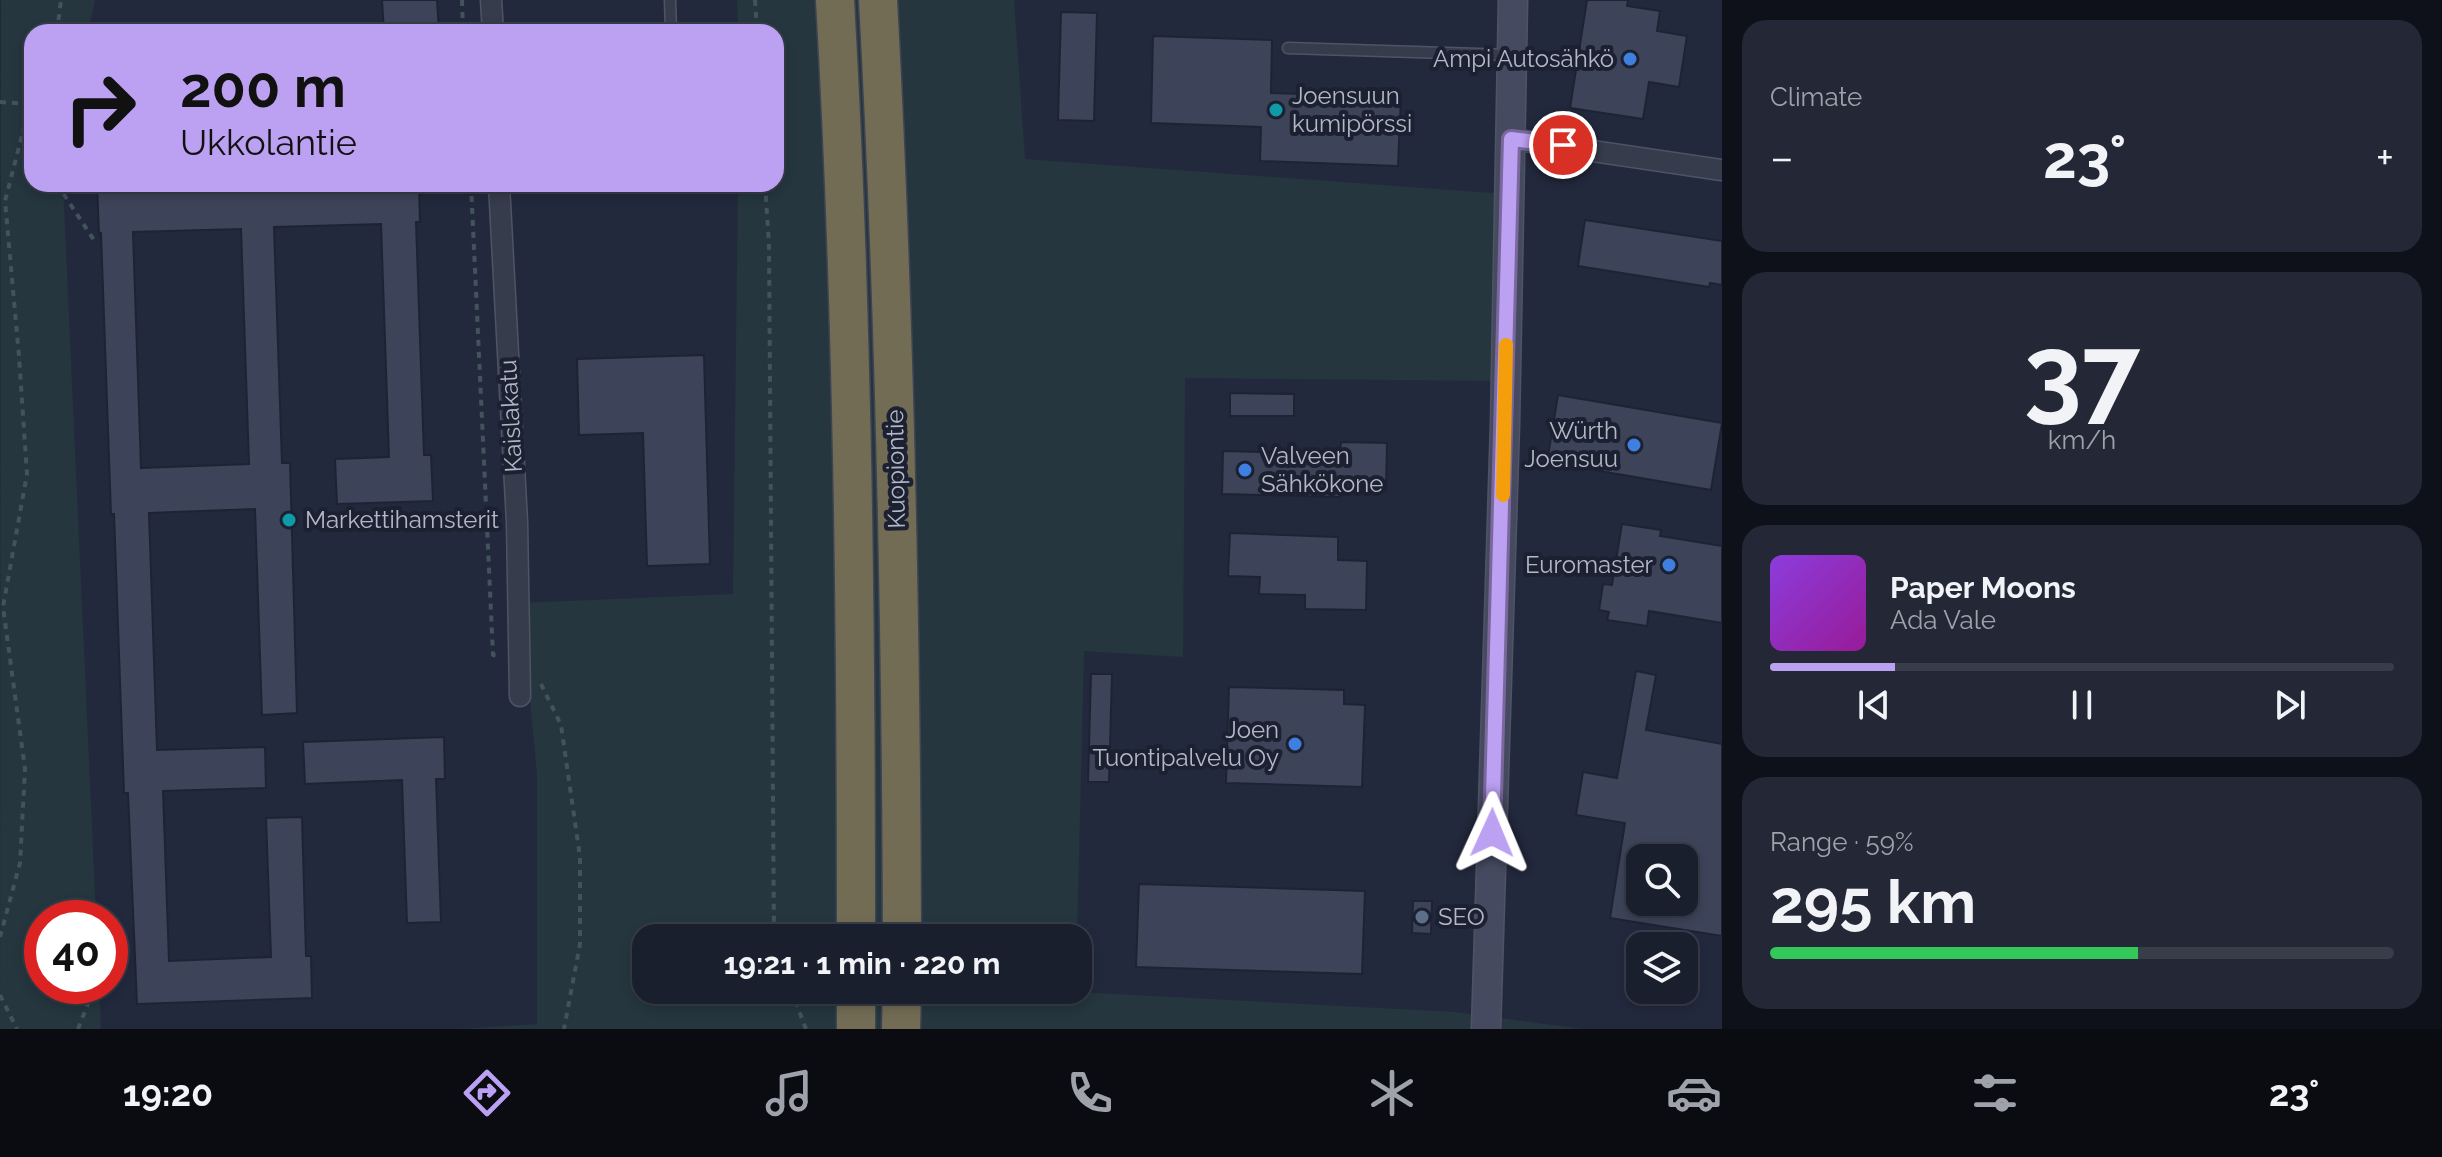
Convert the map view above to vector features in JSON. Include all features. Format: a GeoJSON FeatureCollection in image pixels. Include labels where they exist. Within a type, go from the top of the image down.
{"type":"FeatureCollection","features":[{"type":"Feature","properties":{"kind":"highway","name":"Kuopiontie"},"geometry":{"type":"LineString","coordinates":[[835,0],[850,290],[856,924]]}},
{"type":"Feature","properties":{"kind":"highway","name":"Kuopiontie"},"geometry":{"type":"LineString","coordinates":[[878,0],[891,273],[901,688],[902,924]]}},
{"type":"Feature","properties":{"kind":"street"},"geometry":{"type":"LineString","coordinates":[[491,0],[492,24]]}},
{"type":"Feature","properties":{"kind":"street"},"geometry":{"type":"LineString","coordinates":[[1486,1029],[1513,0]]}},
{"type":"Feature","properties":{"kind":"street"},"geometry":{"type":"LineString","coordinates":[[1511,139],[1722,170]]}},
{"type":"Feature","properties":{"kind":"street","name":"Kaislakatu"},"geometry":{"type":"LineString","coordinates":[[499,192],[517,522],[520,696]]}},
{"type":"Feature","properties":{"kind":"lane"},"geometry":{"type":"LineString","coordinates":[[670,0],[671,24]]}},
{"type":"Feature","properties":{"kind":"lane"},"geometry":{"type":"LineString","coordinates":[[1288,48],[1512,55]]}},
{"type":"Feature","properties":{"kind":"path"},"geometry":{"type":"LineString","coordinates":[[58,24],[61,0]]}},
{"type":"Feature","properties":{"kind":"path"},"geometry":{"type":"LineString","coordinates":[[462,0],[463,24]]}},
{"type":"Feature","properties":{"kind":"path"},"geometry":{"type":"LineString","coordinates":[[755,0],[756,24]]}},
{"type":"Feature","properties":{"kind":"path"},"geometry":{"type":"LineString","coordinates":[[0,102],[24,104]]}},
{"type":"Feature","properties":{"kind":"path"},"geometry":{"type":"LineString","coordinates":[[0,937],[20,863],[25,769],[3,607],[27,474],[5,201],[24,130]]}},
{"type":"Feature","properties":{"kind":"path"},"geometry":{"type":"LineString","coordinates":[[62,192],[96,243]]}},
{"type":"Feature","properties":{"kind":"path"},"geometry":{"type":"LineString","coordinates":[[471,192],[493,655],[531,662],[561,725],[580,857],[580,944],[564,1029]]}},
{"type":"Feature","properties":{"kind":"path"},"geometry":{"type":"LineString","coordinates":[[765,192],[769,260],[774,924]]}},
{"type":"Feature","properties":{"kind":"path"},"geometry":{"type":"LineString","coordinates":[[0,995],[17,1029]]}},
{"type":"Feature","properties":{"kind":"path"},"geometry":{"type":"LineString","coordinates":[[78,1029],[88,1004]]}},
{"type":"Feature","properties":{"kind":"path"},"geometry":{"type":"LineString","coordinates":[[796,1004],[806,1029]]}},
{"type":"Feature","properties":{"kind":"shaded area"},"geometry":{"type":"Polygon","coordinates":[[[1,0],[95,0],[90,24],[24,24],[24,192],[63,192],[95,900],[24,900],[24,1004],[100,1004],[101,1029],[0,1029],[1,0]]]}},
{"type":"Feature","properties":{"kind":"shaded area"},"geometry":{"type":"Polygon","coordinates":[[[737,0],[1014,0],[1025,159],[1506,194],[1501,381],[1185,378],[1183,657],[1084,651],[1077,924],[632,924],[632,1004],[1092,1004],[1092,993],[1454,1012],[1584,1029],[458,1029],[537,1024],[537,774],[521,603],[733,594],[738,192],[784,192],[784,24],[738,24],[737,0]]]}},
{"type":"Feature","properties":{"kind":"building"},"geometry":{"type":"Polygon","coordinates":[[[382,0],[437,0],[438,24],[384,24],[382,0]]]}},
{"type":"Feature","properties":{"kind":"building","name":"Ampi Autosähkö"},"geometry":{"type":"Polygon","coordinates":[[[1587,0],[1628,0],[1627,6],[1660,11],[1657,31],[1687,36],[1679,87],[1649,82],[1643,119],[1570,108],[1587,0]]]}},
{"type":"Feature","properties":{"kind":"building"},"geometry":{"type":"Polygon","coordinates":[[[1061,12],[1097,13],[1094,121],[1058,120],[1061,12]]]}},
{"type":"Feature","properties":{"kind":"building","name":"Joensuun kumipörssi"},"geometry":{"type":"Polygon","coordinates":[[[1153,36],[1272,40],[1271,93],[1401,97],[1398,166],[1260,161],[1261,127],[1151,123],[1153,36]]]}},
{"type":"Feature","properties":{"kind":"building"},"geometry":{"type":"Polygon","coordinates":[[[97,192],[419,192],[420,222],[416,222],[424,455],[431,455],[433,501],[337,504],[335,459],[389,457],[381,224],[274,227],[282,463],[290,463],[297,713],[262,715],[255,509],[149,513],[157,750],[265,747],[266,788],[163,791],[169,961],[271,957],[266,818],[302,817],[306,956],[311,956],[312,998],[137,1004],[128,793],[124,793],[97,192]],[[241,229],[133,232],[141,468],[249,464],[241,229]]]}},
{"type":"Feature","properties":{"kind":"building"},"geometry":{"type":"Polygon","coordinates":[[[1585,220],[1722,241],[1722,285],[1710,283],[1709,287],[1578,266],[1585,220]]]}},
{"type":"Feature","properties":{"kind":"building"},"geometry":{"type":"Polygon","coordinates":[[[704,355],[710,564],[647,566],[643,433],[579,435],[577,359],[704,355]]]}},
{"type":"Feature","properties":{"kind":"building"},"geometry":{"type":"Polygon","coordinates":[[[1230,393],[1294,394],[1294,416],[1230,416],[1230,393]]]}},
{"type":"Feature","properties":{"kind":"building","name":"Würth Joensuu"},"geometry":{"type":"Polygon","coordinates":[[[1558,395],[1722,423],[1711,490],[1547,462],[1558,395]]]}},
{"type":"Feature","properties":{"kind":"building"},"geometry":{"type":"Polygon","coordinates":[[[1341,442],[1387,443],[1386,490],[1340,489],[1340,497],[1222,494],[1223,451],[1340,454],[1341,442]]]}},
{"type":"Feature","properties":{"kind":"building","name":"Euromaster"},"geometry":{"type":"Polygon","coordinates":[[[1622,524],[1661,530],[1660,536],[1722,546],[1722,623],[1649,611],[1647,626],[1607,620],[1609,612],[1599,610],[1603,584],[1612,585],[1622,524]]]}},
{"type":"Feature","properties":{"kind":"building"},"geometry":{"type":"Polygon","coordinates":[[[1230,533],[1338,537],[1338,560],[1367,561],[1366,610],[1305,609],[1305,595],[1259,594],[1260,577],[1228,576],[1230,533]]]}},
{"type":"Feature","properties":{"kind":"building"},"geometry":{"type":"Polygon","coordinates":[[[1636,671],[1656,675],[1646,730],[1722,744],[1722,936],[1610,918],[1625,823],[1576,815],[1583,772],[1617,778],[1636,671]]]}},
{"type":"Feature","properties":{"kind":"building"},"geometry":{"type":"Polygon","coordinates":[[[1091,674],[1112,674],[1109,782],[1088,782],[1091,674]]]}},
{"type":"Feature","properties":{"kind":"building","name":"Joen Tuontipalvelu Oy"},"geometry":{"type":"Polygon","coordinates":[[[1229,687],[1344,690],[1344,704],[1365,705],[1362,787],[1226,783],[1229,687]]]}},
{"type":"Feature","properties":{"kind":"building"},"geometry":{"type":"Polygon","coordinates":[[[444,737],[445,779],[436,779],[441,922],[407,923],[402,780],[305,784],[303,742],[444,737]]]}},
{"type":"Feature","properties":{"kind":"building"},"geometry":{"type":"Polygon","coordinates":[[[1139,884],[1365,891],[1362,974],[1136,967],[1139,884]]]}},
{"type":"Feature","properties":{"kind":"building","name":"SEO"},"geometry":{"type":"Polygon","coordinates":[[[1413,901],[1432,901],[1431,934],[1412,933],[1413,901]]]}},
{"type":"Feature","properties":{"kind":"slow traffic"},"geometry":{"type":"LineString","coordinates":[[1503,495],[1506,345]]}},
{"type":"Feature","properties":{"kind":"place","name":"Ampi Autosähkö"},"geometry":{"type":"Point","coordinates":[1630,59]}},
{"type":"Feature","properties":{"kind":"place","name":"Joensuun kumipörssi"},"geometry":{"type":"Point","coordinates":[1276,110]}},
{"type":"Feature","properties":{"kind":"place","name":"Würth Joensuu"},"geometry":{"type":"Point","coordinates":[1634,445]}},
{"type":"Feature","properties":{"kind":"place","name":"Valveen Sähkökone"},"geometry":{"type":"Point","coordinates":[1245,470]}},
{"type":"Feature","properties":{"kind":"place","name":"Markettihamsterit"},"geometry":{"type":"Point","coordinates":[289,520]}},
{"type":"Feature","properties":{"kind":"place","name":"Euromaster"},"geometry":{"type":"Point","coordinates":[1669,565]}},
{"type":"Feature","properties":{"kind":"place","name":"Joen Tuontipalvelu Oy"},"geometry":{"type":"Point","coordinates":[1295,744]}},
{"type":"Feature","properties":{"kind":"place","name":"SEO"},"geometry":{"type":"Point","coordinates":[1422,917]}},
{"type":"Feature","properties":{"kind":"route"},"geometry":{"type":"LineString","coordinates":[[1492,833],[1511,139],[1563,145]]}}]}
